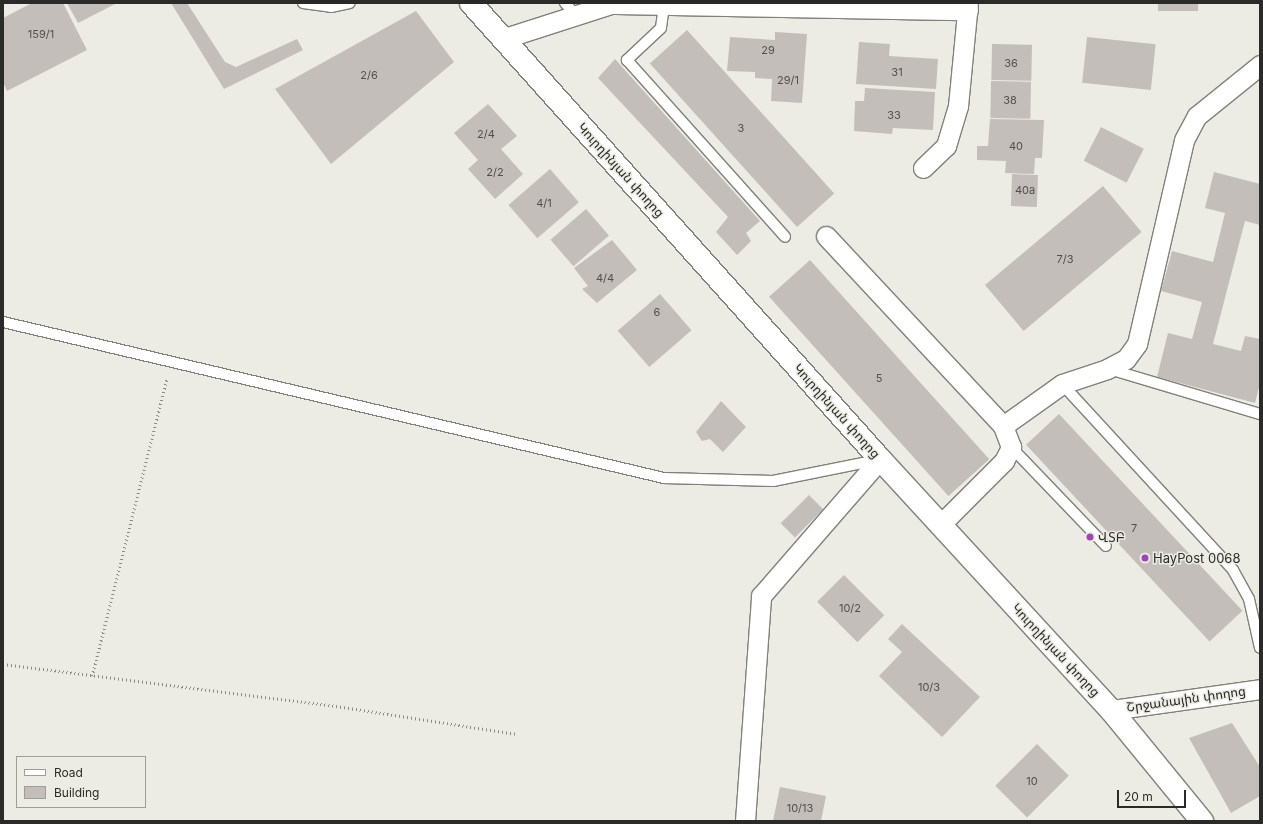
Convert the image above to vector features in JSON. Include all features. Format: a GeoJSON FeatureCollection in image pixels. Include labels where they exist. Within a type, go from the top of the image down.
{"type":"FeatureCollection","features":[{"type":"Feature","properties":{"kind":"street","name":"Կուրղինյան փողոց"},"geometry":{"type":"LineString","coordinates":[[471,3],[880,459],[1111,710],[1202,821]]}},
{"type":"Feature","properties":{"kind":"street"},"geometry":{"type":"LineString","coordinates":[[502,38],[570,9],[612,4],[664,6],[968,6],[958,106],[946,146],[923,168]]}},
{"type":"Feature","properties":{"kind":"street"},"geometry":{"type":"LineString","coordinates":[[1003,426],[1062,384],[1108,369],[1126,359],[1137,344],[1184,140],[1197,116],[1260,65]]}},
{"type":"Feature","properties":{"kind":"street"},"geometry":{"type":"LineString","coordinates":[[826,236],[1003,426],[1010,447],[1004,461],[940,525]]}},
{"type":"Feature","properties":{"kind":"street"},"geometry":{"type":"LineString","coordinates":[[745,821],[761,596],[880,459]]}},
{"type":"Feature","properties":{"kind":"street","name":"Շրջանային փողոց"},"geometry":{"type":"LineString","coordinates":[[1111,710],[1260,689]]}},
{"type":"Feature","properties":{"kind":"lane"},"geometry":{"type":"LineString","coordinates":[[303,3],[332,8],[350,3]]}},
{"type":"Feature","properties":{"kind":"lane"},"geometry":{"type":"LineString","coordinates":[[664,6],[661,28],[627,60],[786,237]]}},
{"type":"Feature","properties":{"kind":"lane"},"geometry":{"type":"LineString","coordinates":[[3,322],[172,360],[664,478],[773,481],[880,459]]}},
{"type":"Feature","properties":{"kind":"lane"},"geometry":{"type":"LineString","coordinates":[[1108,369],[1260,414]]}},
{"type":"Feature","properties":{"kind":"lane"},"geometry":{"type":"LineString","coordinates":[[1062,384],[1233,570],[1248,599],[1260,648]]}},
{"type":"Feature","properties":{"kind":"lane"},"geometry":{"type":"LineString","coordinates":[[1010,447],[1106,546]]}},
{"type":"Feature","properties":{"kind":"path"},"geometry":{"type":"LineString","coordinates":[[92,676],[172,360]]}},
{"type":"Feature","properties":{"kind":"path"},"geometry":{"type":"LineString","coordinates":[[3,664],[336,706],[516,734]]}},
{"type":"Feature","properties":{"kind":"building"},"geometry":{"type":"Polygon","coordinates":[[[32,3],[63,3],[87,50],[7,91],[3,82],[3,18],[32,3]]]}},
{"type":"Feature","properties":{"kind":"building"},"geometry":{"type":"Polygon","coordinates":[[[67,3],[117,3],[78,23],[67,3]]]}},
{"type":"Feature","properties":{"kind":"building"},"geometry":{"type":"Polygon","coordinates":[[[171,3],[187,3],[225,62],[236,67],[297,39],[303,50],[224,89],[171,3]]]}},
{"type":"Feature","properties":{"kind":"building"},"geometry":{"type":"Polygon","coordinates":[[[1158,3],[1198,3],[1198,11],[1158,11],[1158,3]]]}},
{"type":"Feature","properties":{"kind":"building"},"geometry":{"type":"Polygon","coordinates":[[[416,11],[454,62],[331,164],[275,89],[416,11]]]}},
{"type":"Feature","properties":{"kind":"building"},"geometry":{"type":"Polygon","coordinates":[[[687,30],[834,193],[797,227],[650,63],[687,30]]]}},
{"type":"Feature","properties":{"kind":"building"},"geometry":{"type":"Polygon","coordinates":[[[775,32],[807,34],[802,103],[771,101],[772,79],[755,78],[755,72],[727,71],[730,37],[775,40],[775,32]]]}},
{"type":"Feature","properties":{"kind":"building"},"geometry":{"type":"Polygon","coordinates":[[[1087,37],[1156,44],[1151,90],[1082,83],[1087,37]]]}},
{"type":"Feature","properties":{"kind":"building"},"geometry":{"type":"Polygon","coordinates":[[[859,42],[890,44],[889,56],[938,59],[936,89],[856,84],[859,42]]]}},
{"type":"Feature","properties":{"kind":"building"},"geometry":{"type":"Polygon","coordinates":[[[992,44],[1032,45],[1031,81],[991,80],[992,44]]]}},
{"type":"Feature","properties":{"kind":"building"},"geometry":{"type":"Polygon","coordinates":[[[615,59],[760,221],[746,233],[751,241],[737,255],[716,232],[728,217],[598,78],[615,59]]]}},
{"type":"Feature","properties":{"kind":"building"},"geometry":{"type":"Polygon","coordinates":[[[991,81],[1031,82],[1030,119],[990,118],[991,81]]]}},
{"type":"Feature","properties":{"kind":"building"},"geometry":{"type":"Polygon","coordinates":[[[865,88],[935,92],[933,130],[893,128],[892,134],[854,131],[855,101],[864,101],[865,88]]]}},
{"type":"Feature","properties":{"kind":"building"},"geometry":{"type":"Polygon","coordinates":[[[488,104],[517,136],[501,149],[523,174],[495,199],[468,169],[478,160],[454,133],[488,104]]]}},
{"type":"Feature","properties":{"kind":"building"},"geometry":{"type":"Polygon","coordinates":[[[990,119],[1044,120],[1042,158],[1035,158],[1034,174],[1005,173],[1006,161],[977,160],[977,146],[988,146],[990,119]]]}},
{"type":"Feature","properties":{"kind":"building"},"geometry":{"type":"Polygon","coordinates":[[[1101,127],[1144,149],[1127,183],[1084,161],[1101,127]]]}},
{"type":"Feature","properties":{"kind":"building"},"geometry":{"type":"Polygon","coordinates":[[[550,169],[579,202],[537,238],[508,205],[550,169]]]}},
{"type":"Feature","properties":{"kind":"building"},"geometry":{"type":"Polygon","coordinates":[[[1214,172],[1260,184],[1260,225],[1245,221],[1213,344],[1241,351],[1245,336],[1260,339],[1260,383],[1255,403],[1157,377],[1168,333],[1192,339],[1202,302],[1161,291],[1172,251],[1213,262],[1225,213],[1205,208],[1214,172]]]}},
{"type":"Feature","properties":{"kind":"building"},"geometry":{"type":"Polygon","coordinates":[[[1012,174],[1038,175],[1037,207],[1011,206],[1012,174]]]}},
{"type":"Feature","properties":{"kind":"building"},"geometry":{"type":"Polygon","coordinates":[[[1103,186],[1142,232],[1024,331],[985,285],[1103,186]]]}},
{"type":"Feature","properties":{"kind":"building"},"geometry":{"type":"Polygon","coordinates":[[[586,209],[609,235],[573,266],[551,240],[586,209]]]}},
{"type":"Feature","properties":{"kind":"building"},"geometry":{"type":"Polygon","coordinates":[[[612,240],[637,270],[597,303],[582,289],[588,286],[574,268],[612,240]]]}},
{"type":"Feature","properties":{"kind":"building"},"geometry":{"type":"Polygon","coordinates":[[[810,260],[989,459],[948,496],[769,297],[810,260]]]}},
{"type":"Feature","properties":{"kind":"building"},"geometry":{"type":"Polygon","coordinates":[[[660,294],[691,330],[649,367],[618,331],[660,294]]]}},
{"type":"Feature","properties":{"kind":"building"},"geometry":{"type":"Polygon","coordinates":[[[721,401],[746,427],[723,452],[710,439],[702,441],[696,432],[721,401]]]}},
{"type":"Feature","properties":{"kind":"building"},"geometry":{"type":"Polygon","coordinates":[[[1059,414],[1242,611],[1210,641],[1026,445],[1059,414]]]}},
{"type":"Feature","properties":{"kind":"building"},"geometry":{"type":"Polygon","coordinates":[[[809,495],[823,509],[795,537],[781,523],[809,495]]]}},
{"type":"Feature","properties":{"kind":"building"},"geometry":{"type":"Polygon","coordinates":[[[844,575],[884,615],[857,642],[817,602],[844,575]]]}},
{"type":"Feature","properties":{"kind":"building"},"geometry":{"type":"Polygon","coordinates":[[[902,624],[980,697],[942,737],[879,676],[902,652],[888,639],[902,624]]]}},
{"type":"Feature","properties":{"kind":"building"},"geometry":{"type":"Polygon","coordinates":[[[1232,723],[1260,767],[1260,796],[1231,813],[1189,738],[1232,723]]]}},
{"type":"Feature","properties":{"kind":"building"},"geometry":{"type":"Polygon","coordinates":[[[1037,744],[1069,776],[1027,818],[995,786],[1037,744]]]}},
{"type":"Feature","properties":{"kind":"building"},"geometry":{"type":"Polygon","coordinates":[[[780,787],[826,796],[821,821],[773,821],[780,787]]]}},
{"type":"Feature","properties":{"kind":"place","name":"ՎՏԲ"},"geometry":{"type":"Point","coordinates":[1090,537]}},
{"type":"Feature","properties":{"kind":"place","name":"HayPost 0068"},"geometry":{"type":"Point","coordinates":[1145,558]}}]}
